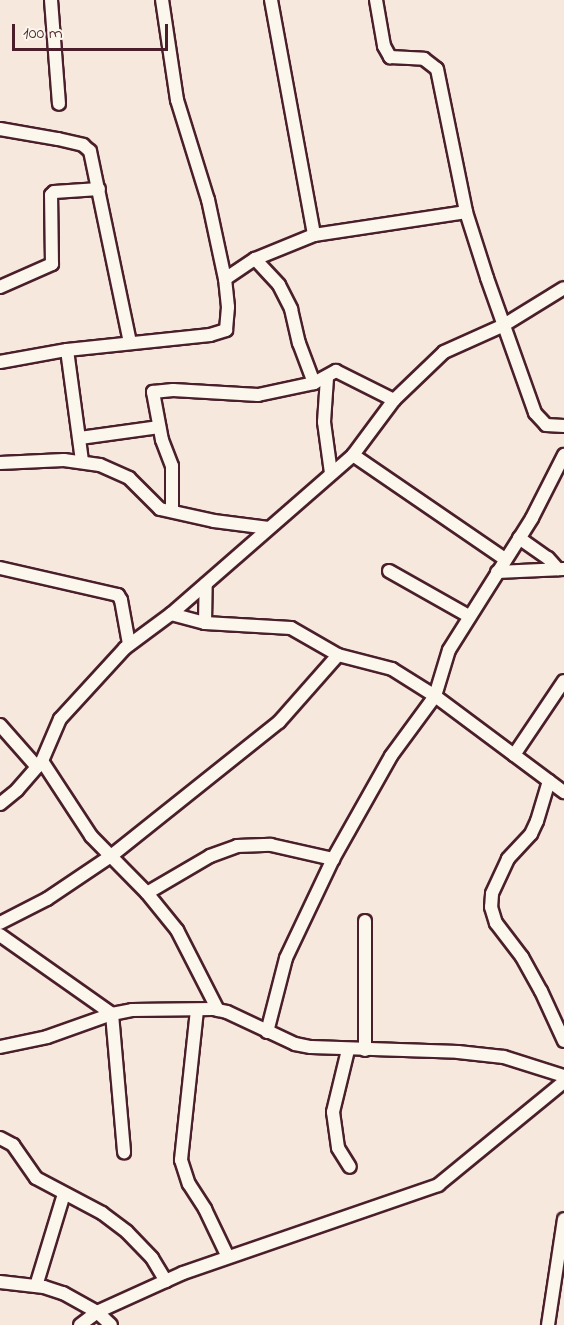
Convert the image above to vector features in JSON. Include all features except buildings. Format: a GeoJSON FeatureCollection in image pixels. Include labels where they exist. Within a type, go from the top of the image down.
{"type":"FeatureCollection","features":[{"type":"Feature","properties":{"kind":"street"},"geometry":{"type":"LineString","coordinates":[[51,0],[60,105]]}},
{"type":"Feature","properties":{"kind":"street"},"geometry":{"type":"LineString","coordinates":[[0,362],[67,350],[210,334],[226,330],[228,307],[225,279],[208,200],[177,100],[162,0]]}},
{"type":"Feature","properties":{"kind":"street"},"geometry":{"type":"LineString","coordinates":[[271,0],[314,235]]}},
{"type":"Feature","properties":{"kind":"street"},"geometry":{"type":"LineString","coordinates":[[376,0],[384,46],[390,57],[424,59],[437,69],[466,212],[504,325],[535,412],[546,425],[564,426]]}},
{"type":"Feature","properties":{"kind":"street"},"geometry":{"type":"LineString","coordinates":[[0,129],[83,145],[93,156],[130,342]]}},
{"type":"Feature","properties":{"kind":"street"},"geometry":{"type":"LineString","coordinates":[[0,287],[52,264],[51,195],[54,192],[99,189]]}},
{"type":"Feature","properties":{"kind":"street"},"geometry":{"type":"LineString","coordinates":[[225,279],[255,259],[314,235],[466,212]]}},
{"type":"Feature","properties":{"kind":"street"},"geometry":{"type":"LineString","coordinates":[[255,259],[279,285],[291,309],[299,343],[314,382]]}},
{"type":"Feature","properties":{"kind":"street"},"geometry":{"type":"LineString","coordinates":[[0,804],[17,790],[40,764],[60,719],[129,644],[171,614],[353,455],[394,400],[444,352],[504,325],[564,288]]}},
{"type":"Feature","properties":{"kind":"street"},"geometry":{"type":"LineString","coordinates":[[67,350],[82,461]]}},
{"type":"Feature","properties":{"kind":"street"},"geometry":{"type":"LineString","coordinates":[[172,511],[172,466],[152,397],[156,391],[258,395],[327,378],[336,371],[394,400]]}},
{"type":"Feature","properties":{"kind":"street"},"geometry":{"type":"LineString","coordinates":[[327,378],[324,422],[331,473]]}},
{"type":"Feature","properties":{"kind":"street"},"geometry":{"type":"LineString","coordinates":[[80,438],[159,427]]}},
{"type":"Feature","properties":{"kind":"street"},"geometry":{"type":"LineString","coordinates":[[353,455],[505,559]]}},
{"type":"Feature","properties":{"kind":"street"},"geometry":{"type":"LineString","coordinates":[[267,1032],[286,958],[333,859],[391,756],[435,696],[449,650],[519,538],[559,470],[564,455]]}},
{"type":"Feature","properties":{"kind":"street"},"geometry":{"type":"LineString","coordinates":[[0,463],[64,460],[99,465],[129,478],[153,504],[214,521],[269,528]]}},
{"type":"Feature","properties":{"kind":"street"},"geometry":{"type":"LineString","coordinates":[[519,538],[561,569]]}},
{"type":"Feature","properties":{"kind":"street"},"geometry":{"type":"LineString","coordinates":[[0,568],[118,595],[121,600],[129,644]]}},
{"type":"Feature","properties":{"kind":"street"},"geometry":{"type":"LineString","coordinates":[[497,572],[561,569]]}},
{"type":"Feature","properties":{"kind":"street"},"geometry":{"type":"LineString","coordinates":[[389,571],[469,616]]}},
{"type":"Feature","properties":{"kind":"street"},"geometry":{"type":"LineString","coordinates":[[205,623],[206,584]]}},
{"type":"Feature","properties":{"kind":"street"},"geometry":{"type":"LineString","coordinates":[[171,614],[205,623],[291,628],[338,655],[392,669],[435,696],[564,792]]}},
{"type":"Feature","properties":{"kind":"street"},"geometry":{"type":"LineString","coordinates":[[0,923],[47,899],[111,856],[279,722],[338,655]]}},
{"type":"Feature","properties":{"kind":"street"},"geometry":{"type":"LineString","coordinates":[[514,755],[564,681]]}},
{"type":"Feature","properties":{"kind":"street"},"geometry":{"type":"LineString","coordinates":[[0,724],[40,764],[77,818],[147,893],[177,930],[218,1010]]}},
{"type":"Feature","properties":{"kind":"street"},"geometry":{"type":"LineString","coordinates":[[549,782],[540,815],[531,834],[508,859],[492,894],[491,907],[496,923],[522,957],[541,990],[564,1041]]}},
{"type":"Feature","properties":{"kind":"street"},"geometry":{"type":"LineString","coordinates":[[147,893],[210,856],[237,846],[271,845],[333,859]]}},
{"type":"Feature","properties":{"kind":"street"},"geometry":{"type":"LineString","coordinates":[[365,921],[365,1050]]}},
{"type":"Feature","properties":{"kind":"street"},"geometry":{"type":"LineString","coordinates":[[0,935],[112,1014],[124,1152]]}},
{"type":"Feature","properties":{"kind":"street"},"geometry":{"type":"LineString","coordinates":[[0,1047],[47,1037],[112,1014],[132,1010],[218,1010],[295,1044],[348,1050],[458,1052],[504,1058],[564,1076]]}},
{"type":"Feature","properties":{"kind":"street"},"geometry":{"type":"LineString","coordinates":[[197,1010],[181,1160],[189,1184],[205,1209],[228,1257]]}},
{"type":"Feature","properties":{"kind":"street"},"geometry":{"type":"LineString","coordinates":[[348,1050],[333,1112],[338,1148],[350,1167]]}},
{"type":"Feature","properties":{"kind":"street"},"geometry":{"type":"LineString","coordinates":[[80,1325],[97,1312],[165,1281],[438,1185],[564,1082]]}},
{"type":"Feature","properties":{"kind":"street"},"geometry":{"type":"LineString","coordinates":[[0,1138],[13,1145],[36,1178],[102,1212],[127,1232],[152,1258],[165,1281]]}},
{"type":"Feature","properties":{"kind":"street"},"geometry":{"type":"LineString","coordinates":[[36,1286],[64,1194]]}},
{"type":"Feature","properties":{"kind":"street"},"geometry":{"type":"LineString","coordinates":[[549,1325],[564,1219]]}},
{"type":"Feature","properties":{"kind":"street"},"geometry":{"type":"LineString","coordinates":[[0,1282],[36,1286],[63,1293],[97,1312],[111,1325]]}}]}
